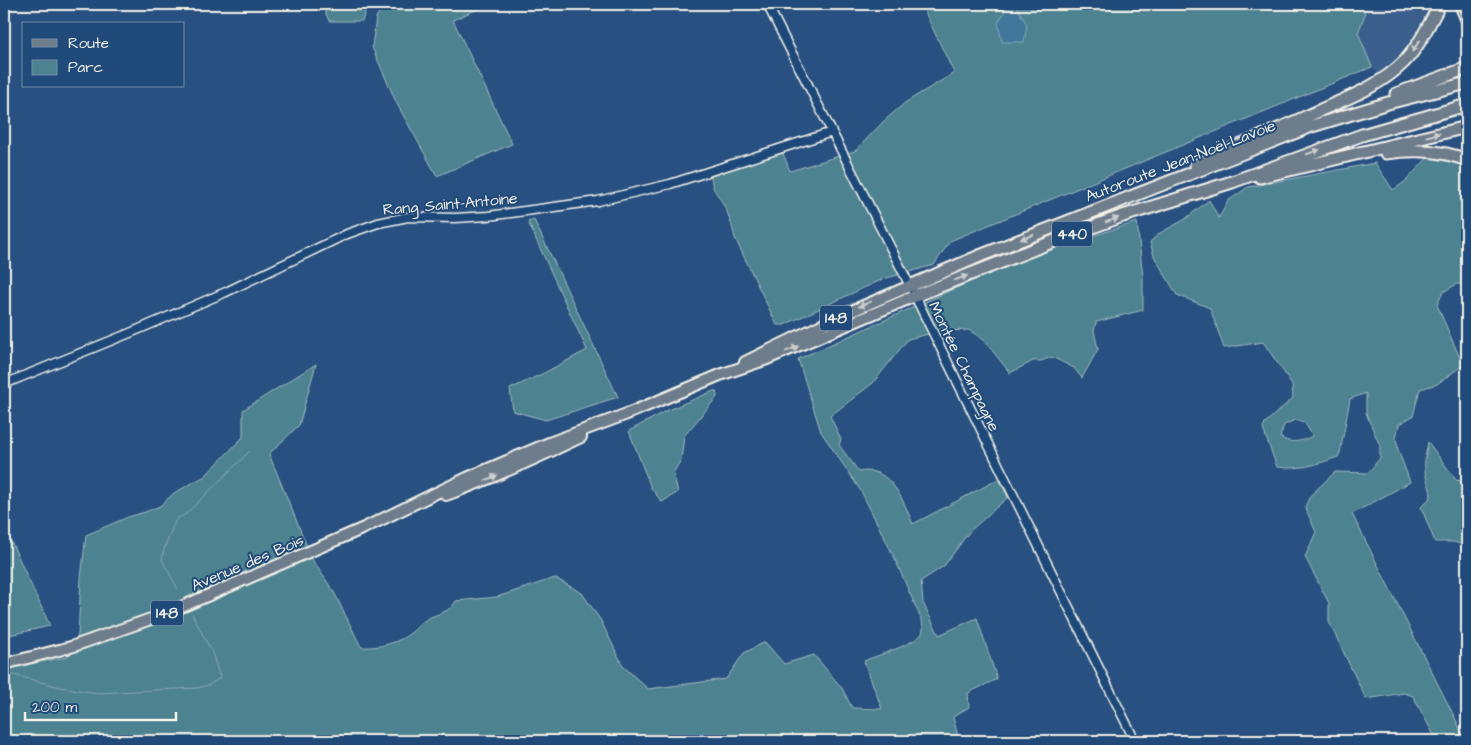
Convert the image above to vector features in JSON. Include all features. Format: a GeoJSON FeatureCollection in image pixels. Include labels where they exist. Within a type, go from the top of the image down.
{"type":"FeatureCollection","features":[{"type":"Feature","properties":{"kind":"highway"},"geometry":{"type":"LineString","coordinates":[[1120,201],[1208,159],[1317,112],[1376,84],[1398,67],[1413,51],[1440,4]]}},
{"type":"Feature","properties":{"kind":"highway"},"geometry":{"type":"LineString","coordinates":[[1327,121],[1386,97],[1467,68]]}},
{"type":"Feature","properties":{"kind":"highway","name":"Autoroute Jean-Noël-Lavoie"},"geometry":{"type":"LineString","coordinates":[[913,291],[982,255],[1327,121],[1467,83]]}},
{"type":"Feature","properties":{"kind":"highway","name":"Autoroute Jean-Noël-Lavoie"},"geometry":{"type":"LineString","coordinates":[[913,291],[1069,235],[1156,205],[1232,182],[1351,139],[1467,104]]}},
{"type":"Feature","properties":{"kind":"highway"},"geometry":{"type":"LineString","coordinates":[[1232,182],[1269,175],[1467,127]]}},
{"type":"Feature","properties":{"kind":"highway"},"geometry":{"type":"LineString","coordinates":[[1335,159],[1414,150],[1438,152],[1467,160]]}},
{"type":"Feature","properties":{"kind":"main road"},"geometry":{"type":"LineString","coordinates":[[1460,4],[1467,21]]}},
{"type":"Feature","properties":{"kind":"main road","name":"Avenue des Bois"},"geometry":{"type":"LineString","coordinates":[[4,664],[71,647],[146,622],[414,505],[470,487],[512,469],[627,414],[720,375],[788,340],[913,291]]}},
{"type":"Feature","properties":{"kind":"street","name":"Montée Champagne"},"geometry":{"type":"LineString","coordinates":[[767,4],[913,291],[1135,741]]}},
{"type":"Feature","properties":{"kind":"street","name":"Rang Saint-Antoine"},"geometry":{"type":"LineString","coordinates":[[4,384],[252,280],[347,234],[378,223],[408,218],[488,216],[598,201],[670,184],[832,132]]}},
{"type":"Feature","properties":{"kind":"shaded area"},"geometry":{"type":"Polygon","coordinates":[[[1015,4],[1027,25],[1024,42],[1002,42],[998,23],[1006,9],[1015,4]]]}},
{"type":"Feature","properties":{"kind":"shaded area"},"geometry":{"type":"Polygon","coordinates":[[[1361,4],[1433,4],[1411,46],[1379,74],[1372,67],[1358,33],[1365,14],[1361,4]]]}},
{"type":"Feature","properties":{"kind":"green space"},"geometry":{"type":"Polygon","coordinates":[[[322,4],[368,4],[362,21],[329,21],[322,4]]]}},
{"type":"Feature","properties":{"kind":"green space"},"geometry":{"type":"Polygon","coordinates":[[[383,4],[489,4],[453,20],[512,144],[437,176],[397,104],[372,47],[376,18],[383,4]]]}},
{"type":"Feature","properties":{"kind":"green space"},"geometry":{"type":"Polygon","coordinates":[[[921,4],[1361,4],[1365,14],[1358,33],[1372,67],[950,241],[934,265],[883,279],[784,325],[777,325],[735,238],[727,212],[714,189],[711,176],[782,151],[790,171],[855,151],[884,121],[906,102],[954,73],[921,4]]]}},
{"type":"Feature","properties":{"kind":"green space"},"geometry":{"type":"Polygon","coordinates":[[[1430,155],[1467,165],[1467,285],[1457,284],[1443,292],[1437,305],[1463,365],[1437,384],[1420,389],[1413,416],[1399,424],[1396,438],[1398,450],[1410,482],[1352,514],[1458,724],[1464,741],[1437,741],[1413,696],[1404,693],[1366,699],[1329,622],[1329,603],[1305,557],[1316,532],[1305,507],[1310,496],[1335,472],[1368,473],[1380,458],[1380,446],[1366,413],[1366,393],[1350,399],[1338,457],[1301,467],[1277,467],[1263,429],[1265,423],[1293,398],[1292,384],[1263,342],[1224,348],[1210,308],[1177,295],[1154,256],[1150,242],[1160,233],[1184,220],[1209,200],[1219,218],[1228,201],[1248,187],[1375,163],[1393,190],[1406,181],[1430,155]],[[1295,420],[1284,425],[1280,437],[1292,442],[1301,441],[1313,436],[1304,422],[1295,420]]]}},
{"type":"Feature","properties":{"kind":"green space"},"geometry":{"type":"Polygon","coordinates":[[[534,220],[618,397],[546,420],[513,411],[510,389],[587,350],[528,222],[534,220]]]}},
{"type":"Feature","properties":{"kind":"green space"},"geometry":{"type":"Polygon","coordinates":[[[1137,222],[1143,278],[1143,310],[1096,322],[1094,331],[1098,349],[1082,378],[1074,368],[1052,357],[1041,361],[1033,361],[1010,373],[984,340],[969,330],[941,331],[908,339],[873,383],[830,416],[841,439],[839,445],[859,472],[870,471],[888,479],[905,505],[913,524],[999,479],[1008,497],[969,532],[944,566],[921,581],[923,603],[939,635],[977,618],[997,679],[968,693],[969,707],[953,717],[959,741],[4,741],[4,669],[67,657],[78,635],[81,578],[86,535],[160,506],[174,493],[205,476],[243,437],[243,410],[316,364],[299,425],[269,454],[313,561],[334,592],[361,647],[382,646],[395,642],[407,636],[425,620],[450,608],[456,601],[497,597],[555,578],[582,593],[601,621],[623,666],[648,689],[726,679],[744,653],[765,642],[784,664],[814,655],[842,688],[852,708],[882,709],[864,661],[915,640],[922,633],[922,621],[894,557],[861,491],[821,432],[798,359],[1025,257],[1137,222]]]}},
{"type":"Feature","properties":{"kind":"green space"},"geometry":{"type":"Polygon","coordinates":[[[716,390],[717,397],[684,436],[681,460],[673,473],[678,492],[662,502],[651,488],[629,431],[668,410],[716,390]]]}},
{"type":"Feature","properties":{"kind":"green space"},"geometry":{"type":"Polygon","coordinates":[[[1428,442],[1456,480],[1467,480],[1467,546],[1454,542],[1435,542],[1421,507],[1431,497],[1425,468],[1428,442]]]}},
{"type":"Feature","properties":{"kind":"green space"},"geometry":{"type":"Polygon","coordinates":[[[4,526],[50,626],[4,636],[4,526]]]}},
{"type":"Feature","properties":{"kind":"waterway"},"geometry":{"type":"LineString","coordinates":[[178,589],[162,560],[164,549],[176,519],[186,514],[250,451]]}},
{"type":"Feature","properties":{"kind":"waterway"},"geometry":{"type":"LineString","coordinates":[[6,673],[60,687],[97,693],[197,688],[209,685],[220,678],[212,652],[192,614]]}}]}
